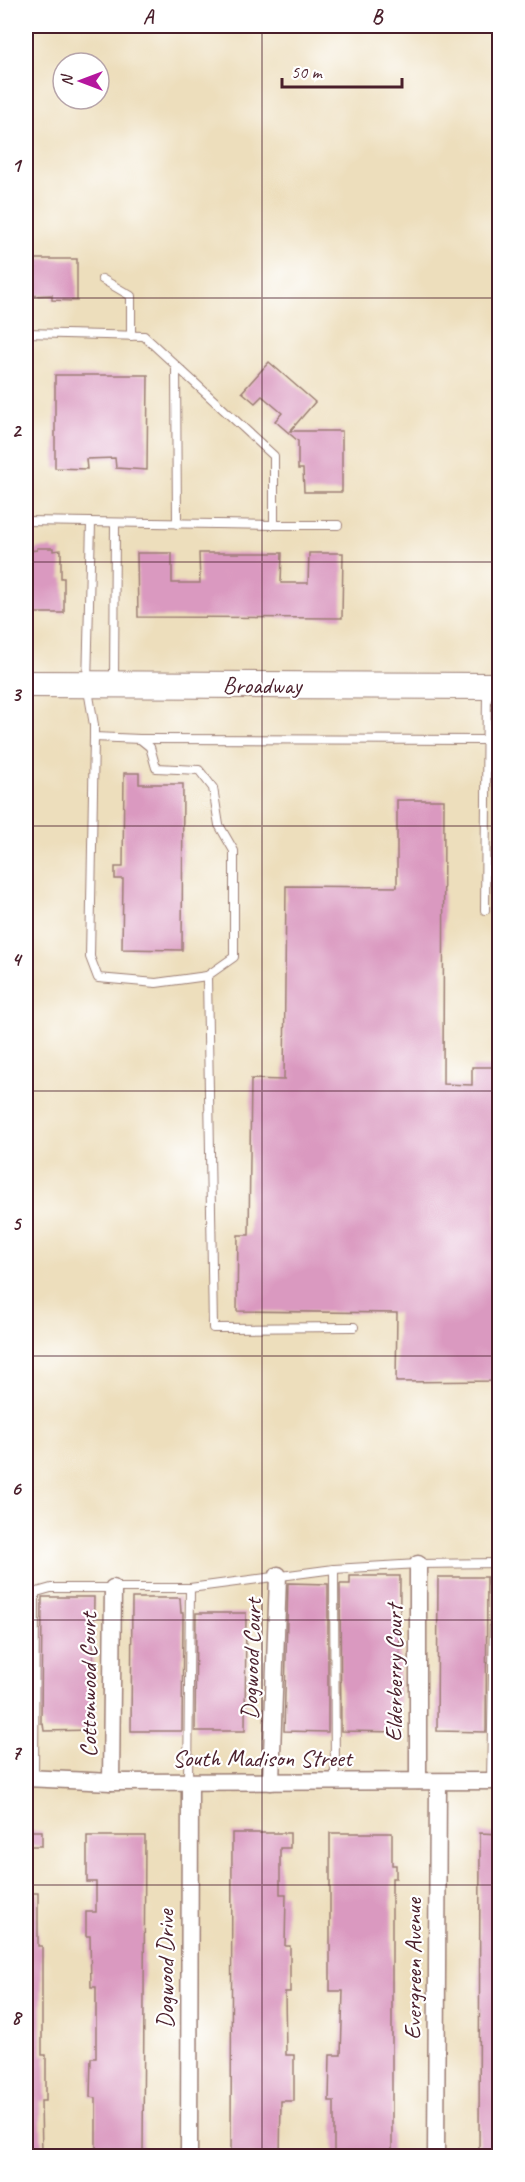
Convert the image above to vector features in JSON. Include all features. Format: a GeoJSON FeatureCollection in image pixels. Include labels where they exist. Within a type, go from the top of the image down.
{"type":"FeatureCollection","features":[{"type":"Feature","properties":{"kind":"main road","name":"Broadway"},"geometry":{"type":"LineString","coordinates":[[26,684],[493,686]]}},
{"type":"Feature","properties":{"kind":"street","name":"Elderberry Court"},"geometry":{"type":"LineString","coordinates":[[418,1564],[418,1781]]}},
{"type":"Feature","properties":{"kind":"street","name":"Dogwood Court"},"geometry":{"type":"LineString","coordinates":[[271,1782],[278,1575]]}},
{"type":"Feature","properties":{"kind":"street","name":"Cottonwood Court"},"geometry":{"type":"LineString","coordinates":[[111,1782],[113,1588]]}},
{"type":"Feature","properties":{"kind":"street","name":"South Madison Street"},"geometry":{"type":"LineString","coordinates":[[30,1779],[111,1782],[495,1781]]}},
{"type":"Feature","properties":{"kind":"street","name":"Dogwood Drive"},"geometry":{"type":"LineString","coordinates":[[189,1782],[189,2157]]}},
{"type":"Feature","properties":{"kind":"street","name":"Evergreen Avenue"},"geometry":{"type":"LineString","coordinates":[[436,2157],[438,1782]]}},
{"type":"Feature","properties":{"kind":"lane"},"geometry":{"type":"LineString","coordinates":[[102,279],[131,296],[131,336]]}},
{"type":"Feature","properties":{"kind":"lane"},"geometry":{"type":"LineString","coordinates":[[26,333],[144,336],[274,456],[274,525]]}},
{"type":"Feature","properties":{"kind":"lane"},"geometry":{"type":"LineString","coordinates":[[176,366],[177,524]]}},
{"type":"Feature","properties":{"kind":"lane"},"geometry":{"type":"LineString","coordinates":[[26,521],[115,524],[338,525]]}},
{"type":"Feature","properties":{"kind":"lane"},"geometry":{"type":"LineString","coordinates":[[91,523],[87,684],[94,725],[90,957],[98,978],[156,983],[207,976],[234,957],[234,851],[219,825],[213,788],[199,770],[156,768],[150,747],[140,739]]}},
{"type":"Feature","properties":{"kind":"lane"},"geometry":{"type":"LineString","coordinates":[[114,684],[115,524]]}},
{"type":"Feature","properties":{"kind":"lane"},"geometry":{"type":"LineString","coordinates":[[485,910],[486,740],[493,686]]}},
{"type":"Feature","properties":{"kind":"lane"},"geometry":{"type":"LineString","coordinates":[[94,737],[486,740]]}},
{"type":"Feature","properties":{"kind":"lane"},"geometry":{"type":"LineString","coordinates":[[207,976],[213,1328],[354,1327]]}},
{"type":"Feature","properties":{"kind":"lane"},"geometry":{"type":"LineString","coordinates":[[26,1595],[51,1588],[190,1588],[334,1569],[418,1564],[497,1563],[495,1781]]}},
{"type":"Feature","properties":{"kind":"lane"},"geometry":{"type":"LineString","coordinates":[[334,1569],[335,1782]]}},
{"type":"Feature","properties":{"kind":"lane"},"geometry":{"type":"LineString","coordinates":[[189,1782],[190,1588]]}},
{"type":"Feature","properties":{"kind":"lane"},"geometry":{"type":"LineString","coordinates":[[30,1779],[35,1592]]}},
{"type":"Feature","properties":{"kind":"building"},"geometry":{"type":"Polygon","coordinates":[[[26,259],[77,259],[77,301],[52,300],[52,295],[26,296],[26,259]]]}},
{"type":"Feature","properties":{"kind":"building"},"geometry":{"type":"Polygon","coordinates":[[[269,362],[315,402],[290,431],[342,431],[342,492],[304,492],[303,469],[298,469],[298,441],[275,421],[282,413],[262,396],[255,403],[242,392],[269,362]]]}},
{"type":"Feature","properties":{"kind":"building"},"geometry":{"type":"Polygon","coordinates":[[[55,375],[148,375],[147,470],[116,468],[115,458],[86,459],[87,469],[55,468],[55,375]]]}},
{"type":"Feature","properties":{"kind":"building"},"geometry":{"type":"Polygon","coordinates":[[[37,548],[61,550],[64,613],[26,613],[29,551],[37,550],[37,548]]]}},
{"type":"Feature","properties":{"kind":"building"},"geometry":{"type":"Polygon","coordinates":[[[137,553],[172,553],[172,583],[200,583],[199,553],[282,553],[281,583],[308,583],[309,553],[343,553],[342,618],[138,617],[137,553]]]}},
{"type":"Feature","properties":{"kind":"building"},"geometry":{"type":"Polygon","coordinates":[[[124,773],[139,773],[139,784],[183,784],[182,950],[122,949],[123,879],[115,879],[115,867],[123,867],[124,773]]]}},
{"type":"Feature","properties":{"kind":"building"},"geometry":{"type":"Polygon","coordinates":[[[397,800],[444,800],[443,1084],[472,1085],[472,1067],[496,1067],[496,1236],[499,1236],[498,1381],[396,1382],[397,1313],[237,1311],[238,1235],[249,1235],[251,1079],[284,1080],[286,886],[397,887],[397,800]]]}},
{"type":"Feature","properties":{"kind":"building"},"geometry":{"type":"Polygon","coordinates":[[[350,1576],[400,1576],[399,1732],[341,1731],[340,1584],[350,1584],[350,1576]]]}},
{"type":"Feature","properties":{"kind":"building"},"geometry":{"type":"Polygon","coordinates":[[[438,1577],[487,1577],[486,1732],[437,1731],[438,1577]]]}},
{"type":"Feature","properties":{"kind":"building"},"geometry":{"type":"Polygon","coordinates":[[[288,1583],[328,1584],[328,1732],[284,1731],[288,1583]]]}},
{"type":"Feature","properties":{"kind":"building"},"geometry":{"type":"Polygon","coordinates":[[[42,1597],[94,1597],[92,1730],[44,1731],[43,1723],[41,1723],[42,1597]]]}},
{"type":"Feature","properties":{"kind":"building"},"geometry":{"type":"Polygon","coordinates":[[[132,1598],[180,1598],[181,1613],[183,1613],[182,1731],[131,1731],[132,1598]]]}},
{"type":"Feature","properties":{"kind":"building"},"geometry":{"type":"Polygon","coordinates":[[[196,1613],[246,1613],[245,1731],[195,1731],[196,1613]]]}},
{"type":"Feature","properties":{"kind":"building"},"geometry":{"type":"Polygon","coordinates":[[[26,1619],[28,1619],[28,1723],[26,1723],[26,1619]]]}},
{"type":"Feature","properties":{"kind":"building"},"geometry":{"type":"Polygon","coordinates":[[[26,1831],[42,1831],[42,1846],[26,1846],[26,1831]]]}},
{"type":"Feature","properties":{"kind":"building"},"geometry":{"type":"Polygon","coordinates":[[[232,1833],[290,1833],[290,1848],[280,1848],[280,1894],[286,1894],[285,1946],[290,1946],[290,1992],[285,1992],[286,2055],[294,2055],[294,2101],[281,2101],[280,2156],[231,2155],[232,1833]]]}},
{"type":"Feature","properties":{"kind":"building"},"geometry":{"type":"Polygon","coordinates":[[[330,1833],[392,1833],[392,1865],[396,1865],[396,1878],[392,1878],[392,2155],[334,2156],[334,2101],[329,2101],[330,2055],[341,2055],[343,1991],[330,1991],[330,1833]]]}},
{"type":"Feature","properties":{"kind":"building"},"geometry":{"type":"Polygon","coordinates":[[[480,1833],[500,1834],[500,2156],[479,2156],[480,1833]]]}},
{"type":"Feature","properties":{"kind":"building"},"geometry":{"type":"Polygon","coordinates":[[[87,1836],[145,1836],[143,2156],[96,2155],[96,2098],[90,2097],[91,2058],[96,2058],[96,1987],[91,1987],[90,1936],[86,1936],[86,1912],[96,1912],[96,1882],[87,1882],[87,1836]]]}},
{"type":"Feature","properties":{"kind":"building"},"geometry":{"type":"Polygon","coordinates":[[[26,1893],[38,1893],[38,1946],[42,1946],[42,2055],[46,2055],[46,2101],[41,2101],[42,2155],[26,2156],[26,1893]]]}}]}
